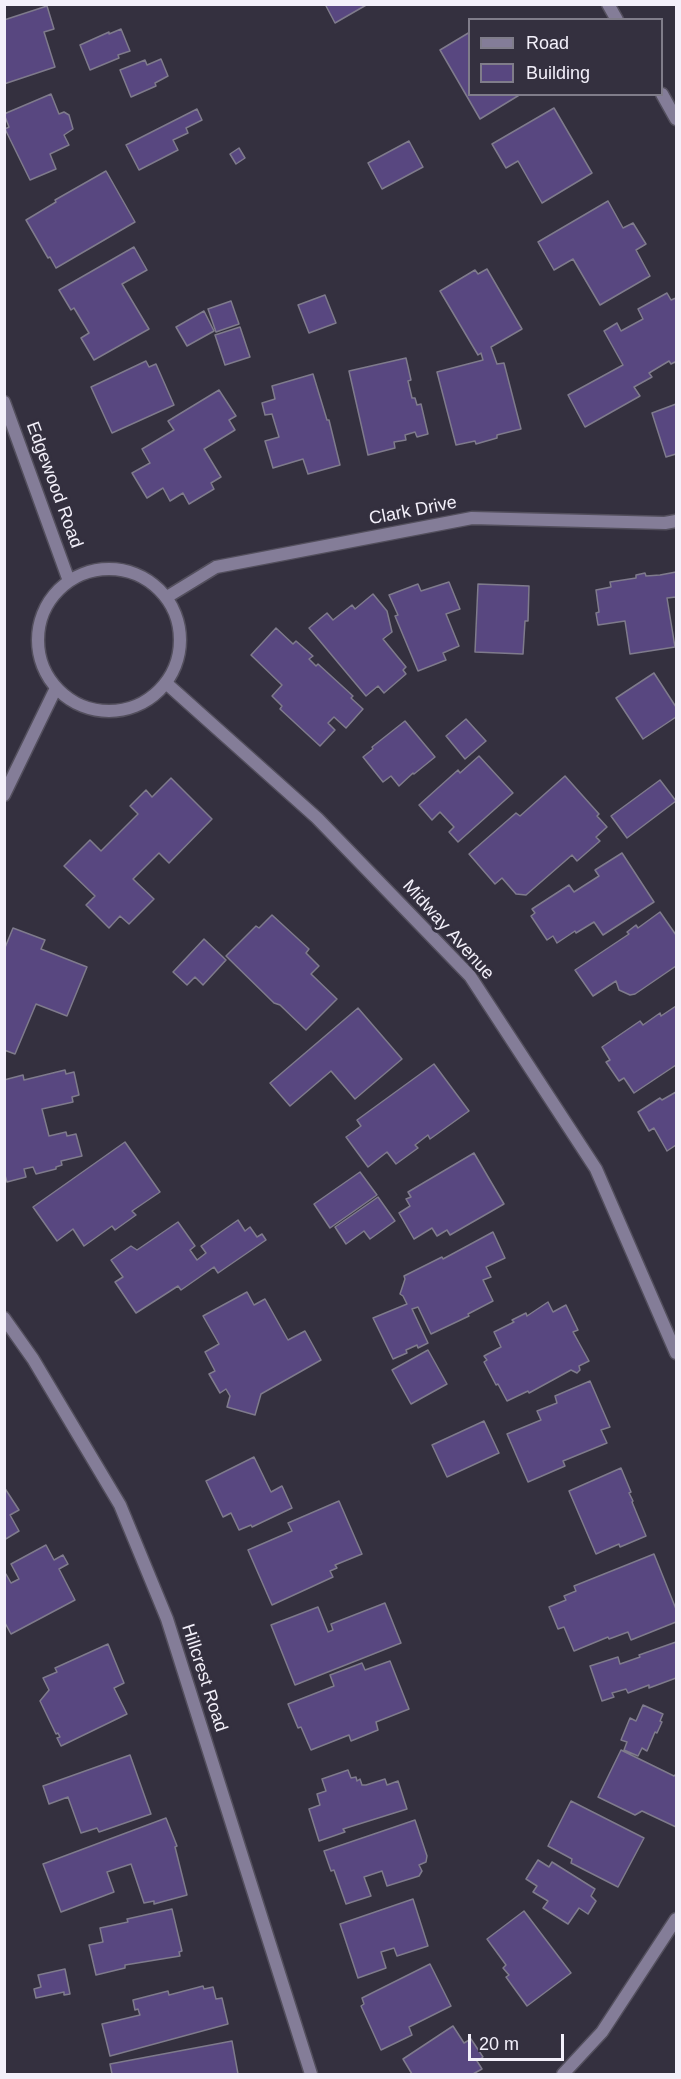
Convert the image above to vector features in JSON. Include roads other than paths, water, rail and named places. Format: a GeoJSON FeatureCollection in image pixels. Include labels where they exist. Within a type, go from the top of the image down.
{"type":"FeatureCollection","features":[{"type":"Feature","properties":{"kind":"street"},"geometry":{"type":"LineString","coordinates":[[608,4],[616,18]]}},
{"type":"Feature","properties":{"kind":"street"},"geometry":{"type":"LineString","coordinates":[[663,96],[676,119]]}},
{"type":"Feature","properties":{"kind":"street","name":"Edgewood Road"},"geometry":{"type":"LineString","coordinates":[[4,402],[69,581]]}},
{"type":"Feature","properties":{"kind":"street","name":"Clark Drive"},"geometry":{"type":"LineString","coordinates":[[167,597],[216,567],[472,518],[665,523],[676,521]]}},
{"type":"Feature","properties":{"kind":"street"},"geometry":{"type":"LineString","coordinates":[[110,569],[132,572],[151,582],[167,597],[177,617],[181,640],[177,663],[166,683],[151,698],[133,707],[112,711],[92,709],[73,701],[56,688],[43,668],[38,644],[40,620],[51,598],[69,581],[89,572],[110,569]]}},
{"type":"Feature","properties":{"kind":"street","name":"Midway Avenue"},"geometry":{"type":"LineString","coordinates":[[166,683],[317,818],[470,976],[596,1168],[676,1353]]}},
{"type":"Feature","properties":{"kind":"street"},"geometry":{"type":"LineString","coordinates":[[4,795],[56,688]]}},
{"type":"Feature","properties":{"kind":"street","name":"Hillcrest Road"},"geometry":{"type":"LineString","coordinates":[[4,1318],[33,1359],[120,1506],[167,1619],[310,2074]]}},
{"type":"Feature","properties":{"kind":"street"},"geometry":{"type":"LineString","coordinates":[[563,2074],[602,2032],[676,1919]]}}]}
